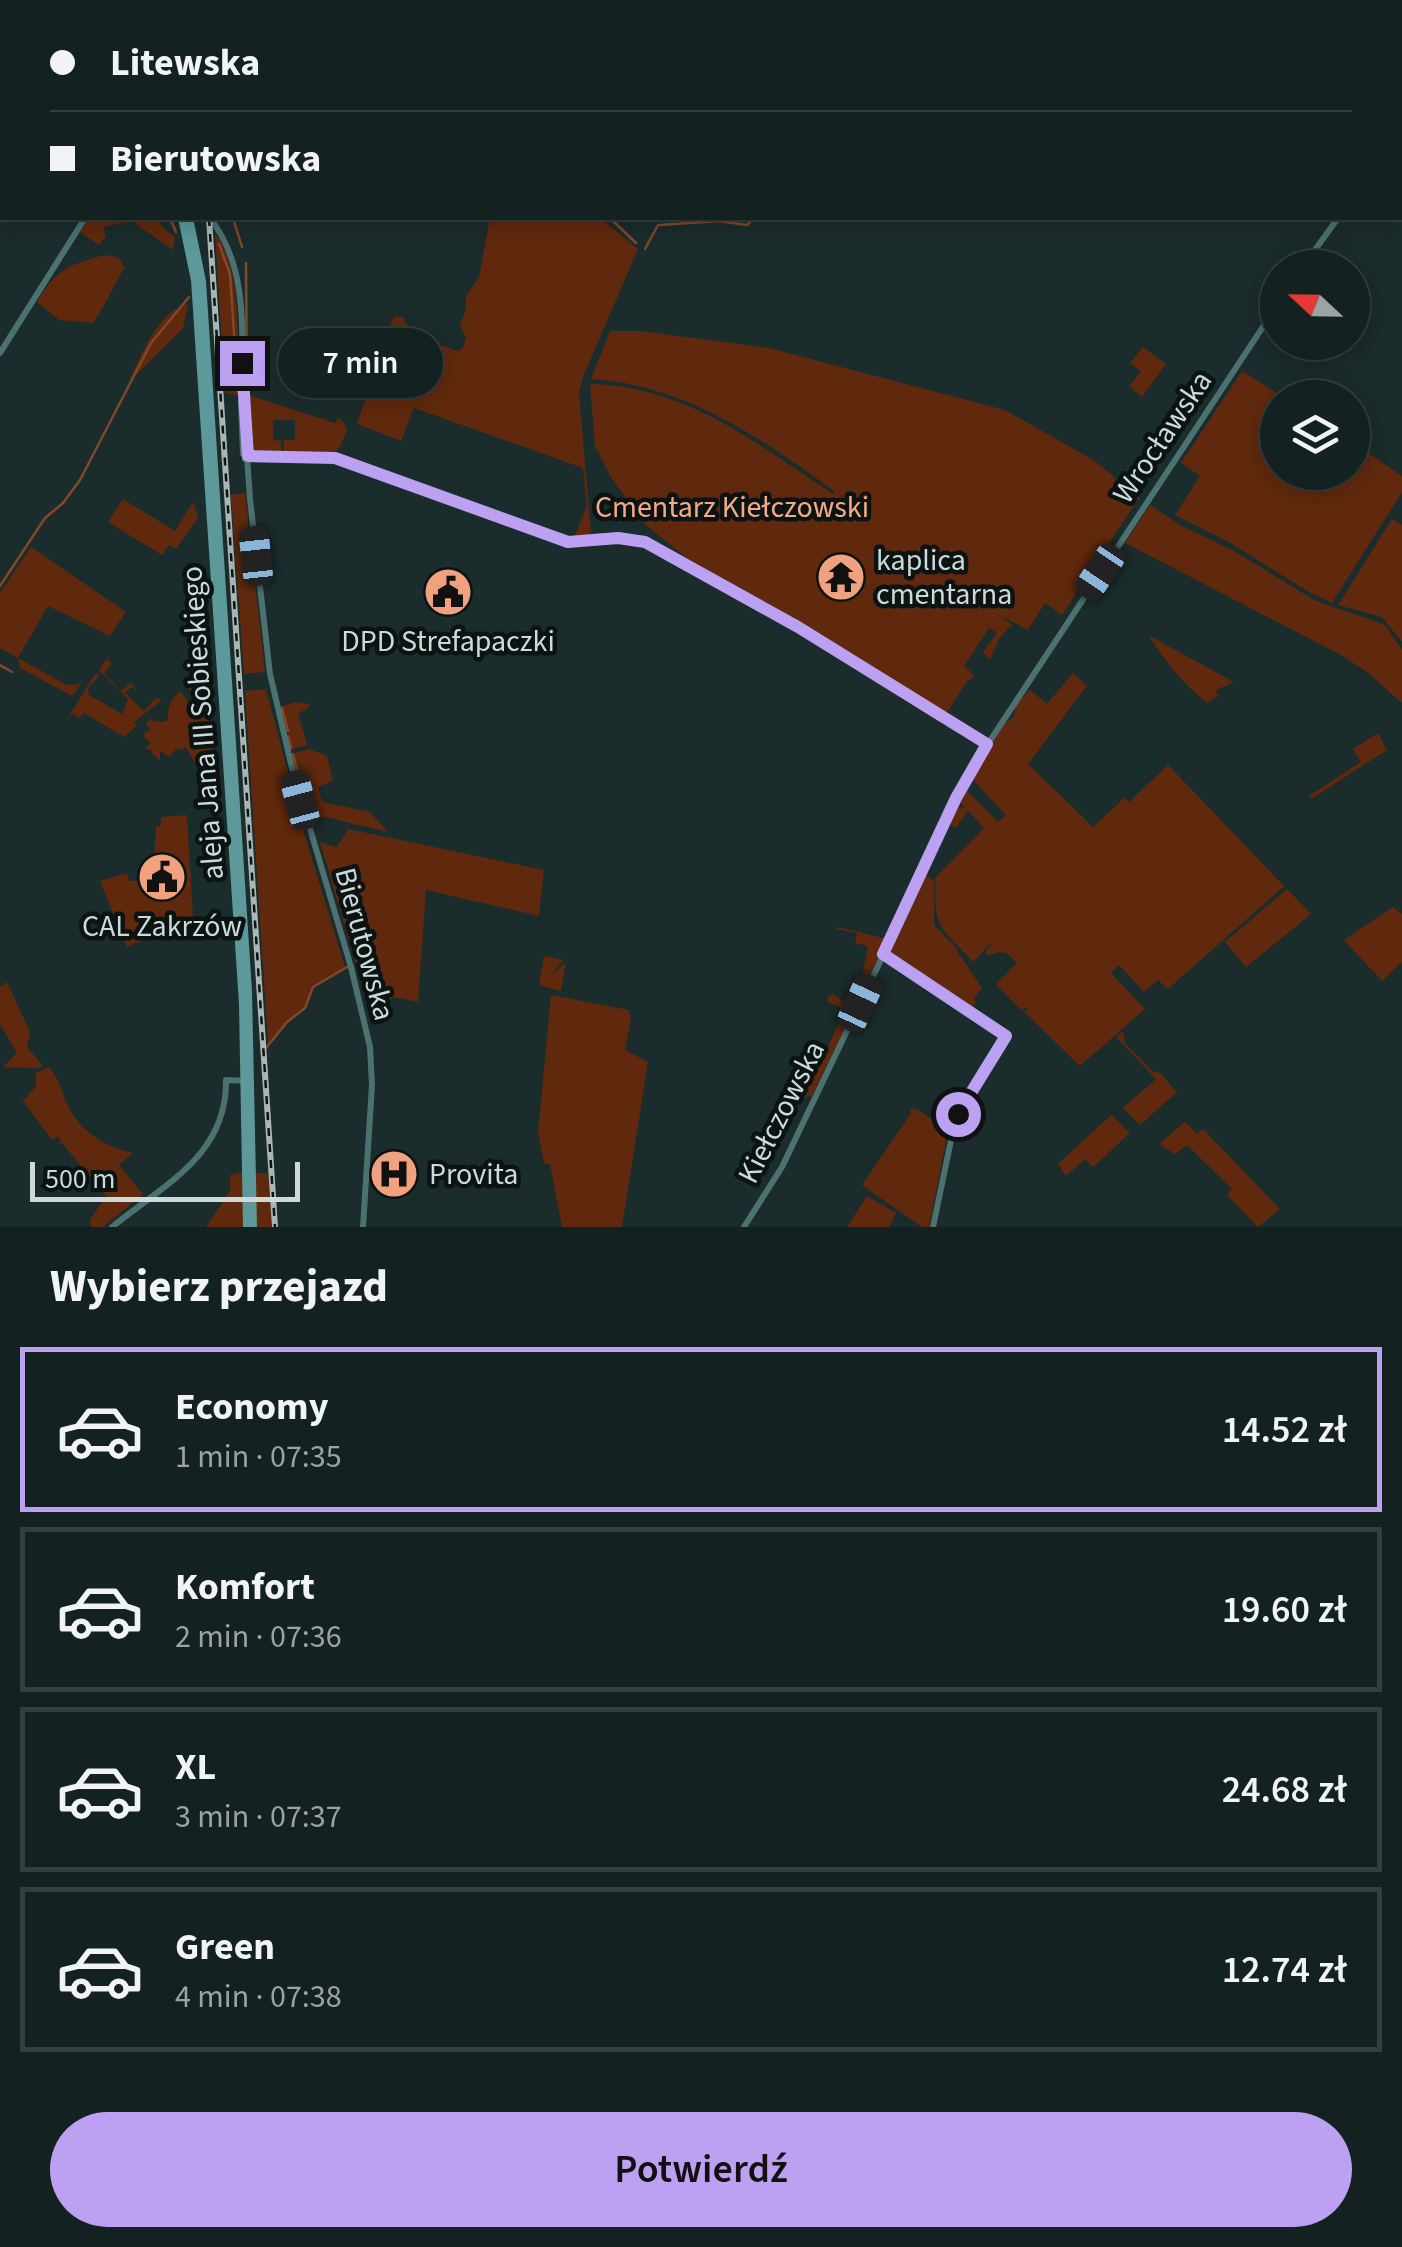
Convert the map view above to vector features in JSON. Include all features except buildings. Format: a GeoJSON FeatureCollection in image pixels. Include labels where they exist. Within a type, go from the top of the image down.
{"type":"FeatureCollection","features":[{"type":"Feature","properties":{"kind":"main road","name":"aleja Jana III Sobieskiego"},"geometry":{"type":"LineString","coordinates":[[185,220],[196,294],[245,1079],[250,1227]]}},
{"type":"Feature","properties":{"kind":"main road","name":"aleja Jana III Sobieskiego"},"geometry":{"type":"LineString","coordinates":[[186,220],[199,257],[203,298],[248,991],[252,1092],[250,1227]]}},
{"type":"Feature","properties":{"kind":"street"},"geometry":{"type":"LineString","coordinates":[[0,352],[84,220]]}},
{"type":"Feature","properties":{"kind":"street","name":"Bierutowska"},"geometry":{"type":"LineString","coordinates":[[211,220],[236,262],[246,458],[274,693],[370,1047],[364,1227]]}},
{"type":"Feature","properties":{"kind":"street"},"geometry":{"type":"LineString","coordinates":[[1315,250],[1337,220]]}},
{"type":"Feature","properties":{"kind":"street","name":"Wrocławska"},"geometry":{"type":"LineString","coordinates":[[1052,646],[1260,331]]}},
{"type":"Feature","properties":{"kind":"street"},"geometry":{"type":"LineString","coordinates":[[246,458],[340,459],[568,542],[630,539],[656,546],[798,627],[987,744]]}},
{"type":"Feature","properties":{"kind":"street","name":"Kiełczowska"},"geometry":{"type":"LineString","coordinates":[[744,1227],[782,1166],[956,798],[1052,646]]}},
{"type":"Feature","properties":{"kind":"street"},"geometry":{"type":"LineString","coordinates":[[883,954],[1006,1036],[955,1121],[933,1227]]}},
{"type":"Feature","properties":{"kind":"street"},"geometry":{"type":"LineString","coordinates":[[112,1227],[209,1145],[224,1113],[226,1080],[245,1079],[252,1092]]}},
{"type":"Feature","properties":{"kind":"green space"},"geometry":{"type":"Polygon","coordinates":[[[88,220],[160,220],[175,237],[173,250],[132,221],[103,227],[106,236],[99,245],[80,232],[88,220]]]}},
{"type":"Feature","properties":{"kind":"green space"},"geometry":{"type":"Polygon","coordinates":[[[490,220],[602,220],[638,249],[579,393],[591,532],[587,537],[574,538],[587,505],[583,468],[414,408],[401,441],[357,424],[392,320],[403,317],[417,337],[458,351],[466,337],[460,326],[466,297],[479,277],[490,220]]]}},
{"type":"Feature","properties":{"kind":"green space"},"geometry":{"type":"Polygon","coordinates":[[[215,232],[225,250],[235,290],[238,395],[225,393],[215,232]]]}},
{"type":"Feature","properties":{"kind":"green space"},"geometry":{"type":"Polygon","coordinates":[[[104,255],[118,257],[125,267],[93,323],[59,320],[37,302],[64,270],[104,255]]]}},
{"type":"Feature","properties":{"kind":"green space"},"geometry":{"type":"Polygon","coordinates":[[[188,304],[183,328],[129,382],[159,325],[177,308],[188,304]]]}},
{"type":"Feature","properties":{"kind":"green space","name":"Cmentarz Kiełczowski"},"geometry":{"type":"Polygon","coordinates":[[[610,331],[641,331],[769,348],[1005,410],[1095,461],[1139,498],[1062,615],[1045,603],[1028,630],[997,614],[1012,628],[999,639],[990,660],[983,652],[997,633],[989,628],[964,666],[973,678],[967,681],[944,717],[797,624],[793,616],[788,617],[687,558],[647,526],[612,479],[595,446],[590,384],[625,387],[689,406],[748,437],[833,494],[834,491],[720,417],[657,391],[591,379],[610,331]]]}},
{"type":"Feature","properties":{"kind":"green space"},"geometry":{"type":"Polygon","coordinates":[[[1143,347],[1166,364],[1142,397],[1129,386],[1141,372],[1130,363],[1143,347]]]}},
{"type":"Feature","properties":{"kind":"green space"},"geometry":{"type":"Polygon","coordinates":[[[1242,371],[1260,382],[1260,490],[1370,490],[1370,454],[1402,476],[1402,492],[1332,603],[1175,515],[1200,476],[1181,463],[1242,371]]]}},
{"type":"Feature","properties":{"kind":"green space"},"geometry":{"type":"Polygon","coordinates":[[[245,394],[335,423],[338,418],[342,420],[347,429],[340,447],[334,452],[284,453],[284,440],[295,440],[295,420],[273,420],[273,440],[281,441],[281,454],[254,452],[250,447],[245,394]]]}},
{"type":"Feature","properties":{"kind":"green space"},"geometry":{"type":"Polygon","coordinates":[[[245,493],[265,672],[244,674],[231,495],[245,493]]]}},
{"type":"Feature","properties":{"kind":"green space"},"geometry":{"type":"Polygon","coordinates":[[[123,499],[175,531],[193,502],[198,518],[176,549],[169,545],[162,555],[108,522],[123,499]]]}},
{"type":"Feature","properties":{"kind":"green space"},"geometry":{"type":"Polygon","coordinates":[[[1150,505],[1314,600],[1385,625],[1402,650],[1402,703],[1341,655],[1125,543],[1150,505]]]}},
{"type":"Feature","properties":{"kind":"green space"},"geometry":{"type":"Polygon","coordinates":[[[1392,519],[1402,525],[1402,642],[1382,617],[1338,605],[1392,519]]]}},
{"type":"Feature","properties":{"kind":"green space"},"geometry":{"type":"Polygon","coordinates":[[[31,547],[126,612],[110,636],[48,606],[18,658],[0,648],[0,593],[31,547]]]}},
{"type":"Feature","properties":{"kind":"green space"},"geometry":{"type":"Polygon","coordinates":[[[1148,635],[1234,682],[1216,690],[1218,696],[1207,703],[1174,670],[1148,635]]]}},
{"type":"Feature","properties":{"kind":"green space"},"geometry":{"type":"Polygon","coordinates":[[[109,655],[108,661],[112,663],[104,673],[121,691],[131,683],[137,690],[131,687],[125,693],[144,711],[156,698],[162,700],[134,722],[137,725],[124,737],[84,713],[79,718],[73,713],[65,723],[83,693],[87,694],[84,691],[96,673],[99,676],[88,688],[89,695],[122,714],[128,699],[99,670],[109,655]]]}},
{"type":"Feature","properties":{"kind":"green space"},"geometry":{"type":"Polygon","coordinates":[[[18,658],[67,685],[81,684],[72,696],[20,668],[18,658]]]}},
{"type":"Feature","properties":{"kind":"green space"},"geometry":{"type":"Polygon","coordinates":[[[1073,673],[1087,686],[1028,764],[1093,827],[1124,798],[1129,802],[1168,765],[1284,886],[1168,989],[1158,980],[1144,992],[1119,965],[1111,973],[1145,1009],[1080,1066],[1024,1012],[1029,1006],[1021,1010],[996,984],[1017,963],[1007,953],[987,956],[986,951],[995,939],[973,962],[941,926],[935,895],[935,878],[984,828],[968,811],[956,828],[950,824],[958,807],[965,808],[960,802],[966,790],[998,822],[1006,815],[971,778],[979,761],[1030,690],[1047,704],[1073,673]]]}},
{"type":"Feature","properties":{"kind":"green space"},"geometry":{"type":"Polygon","coordinates":[[[194,677],[206,689],[214,769],[199,769],[186,748],[175,750],[170,757],[160,751],[160,760],[145,748],[151,743],[144,737],[145,732],[151,730],[145,723],[168,720],[170,704],[180,691],[192,707],[196,704],[187,683],[194,677]]]}},
{"type":"Feature","properties":{"kind":"green space"},"geometry":{"type":"Polygon","coordinates":[[[266,689],[345,967],[312,986],[304,1007],[268,1043],[245,691],[266,689]]]}},
{"type":"Feature","properties":{"kind":"green space"},"geometry":{"type":"Polygon","coordinates":[[[310,704],[298,713],[307,745],[292,749],[282,706],[310,704]]]}},
{"type":"Feature","properties":{"kind":"green space"},"geometry":{"type":"Polygon","coordinates":[[[1378,733],[1387,750],[1311,799],[1309,796],[1361,762],[1353,749],[1378,733]]]}},
{"type":"Feature","properties":{"kind":"green space"},"geometry":{"type":"Polygon","coordinates":[[[309,749],[327,756],[333,781],[318,787],[322,802],[370,812],[388,832],[325,817],[311,818],[294,753],[309,749]]]}},
{"type":"Feature","properties":{"kind":"green space"},"geometry":{"type":"Polygon","coordinates":[[[187,815],[193,917],[127,947],[100,881],[127,873],[129,881],[153,880],[156,827],[161,826],[161,817],[187,815]]]}},
{"type":"Feature","properties":{"kind":"green space"},"geometry":{"type":"Polygon","coordinates":[[[348,829],[544,870],[539,916],[426,890],[418,1002],[364,991],[320,842],[337,847],[348,829]]]}},
{"type":"Feature","properties":{"kind":"green space"},"geometry":{"type":"Polygon","coordinates":[[[926,875],[934,881],[934,925],[982,988],[972,1007],[889,953],[926,875]]]}},
{"type":"Feature","properties":{"kind":"green space"},"geometry":{"type":"Polygon","coordinates":[[[1287,889],[1311,914],[1246,967],[1225,942],[1287,889]]]}},
{"type":"Feature","properties":{"kind":"green space"},"geometry":{"type":"Polygon","coordinates":[[[1393,907],[1402,914],[1402,962],[1382,981],[1344,940],[1393,907]]]}},
{"type":"Feature","properties":{"kind":"green space"},"geometry":{"type":"Polygon","coordinates":[[[837,927],[888,939],[854,1006],[845,1009],[828,1002],[828,997],[833,994],[845,1003],[850,1001],[855,983],[863,973],[868,946],[855,943],[857,933],[837,927]]]}},
{"type":"Feature","properties":{"kind":"green space"},"geometry":{"type":"Polygon","coordinates":[[[544,956],[564,960],[546,980],[566,962],[561,991],[539,985],[544,956]]]}},
{"type":"Feature","properties":{"kind":"green space"},"geometry":{"type":"Polygon","coordinates":[[[7,982],[30,1032],[27,1047],[43,1066],[38,1068],[3,1067],[17,1053],[0,1024],[0,987],[7,982]]]}},
{"type":"Feature","properties":{"kind":"green space"},"geometry":{"type":"Polygon","coordinates":[[[551,995],[629,1010],[625,1050],[648,1062],[622,1227],[562,1227],[550,1164],[544,1163],[538,1133],[551,995]]]}},
{"type":"Feature","properties":{"kind":"green space"},"geometry":{"type":"Polygon","coordinates":[[[854,1010],[812,1096],[804,1097],[816,1053],[824,1057],[843,1013],[854,1010]]]}},
{"type":"Feature","properties":{"kind":"green space"},"geometry":{"type":"Polygon","coordinates":[[[1123,1031],[1125,1044],[1177,1092],[1140,1125],[1123,1108],[1156,1079],[1116,1037],[1123,1031]]]}},
{"type":"Feature","properties":{"kind":"green space"},"geometry":{"type":"Polygon","coordinates":[[[49,1067],[83,1127],[101,1141],[133,1153],[119,1165],[143,1194],[103,1227],[91,1227],[90,1220],[106,1196],[62,1143],[58,1144],[61,1140],[57,1136],[52,1140],[23,1101],[36,1086],[36,1073],[49,1067]]]}},
{"type":"Feature","properties":{"kind":"green space"},"geometry":{"type":"Polygon","coordinates":[[[910,1109],[917,1109],[948,1131],[929,1227],[922,1227],[862,1185],[910,1109]]]}},
{"type":"Feature","properties":{"kind":"green space"},"geometry":{"type":"Polygon","coordinates":[[[1111,1115],[1130,1133],[1093,1167],[1085,1159],[1066,1176],[1058,1164],[1111,1115]]]}},
{"type":"Feature","properties":{"kind":"green space"},"geometry":{"type":"Polygon","coordinates":[[[1185,1122],[1197,1134],[1203,1129],[1280,1209],[1258,1227],[1227,1195],[1232,1189],[1187,1145],[1175,1154],[1159,1144],[1185,1122]]]}},
{"type":"Feature","properties":{"kind":"green space"},"geometry":{"type":"Polygon","coordinates":[[[243,1172],[244,1227],[206,1227],[230,1191],[230,1175],[243,1172]]]}},
{"type":"Feature","properties":{"kind":"green space"},"geometry":{"type":"Polygon","coordinates":[[[254,1173],[268,1173],[272,1227],[255,1227],[254,1173]]]}},
{"type":"Feature","properties":{"kind":"green space"},"geometry":{"type":"Polygon","coordinates":[[[867,1196],[896,1213],[889,1227],[847,1227],[867,1196]]]}},
{"type":"Feature","properties":{"kind":"waterway"},"geometry":{"type":"LineString","coordinates":[[171,220],[176,232]]}},
{"type":"Feature","properties":{"kind":"waterway"},"geometry":{"type":"LineString","coordinates":[[234,220],[242,247]]}},
{"type":"Feature","properties":{"kind":"waterway"},"geometry":{"type":"LineString","coordinates":[[612,220],[636,243]]}},
{"type":"Feature","properties":{"kind":"waterway"},"geometry":{"type":"LineString","coordinates":[[660,225],[719,221],[747,225],[752,220]]}},
{"type":"Feature","properties":{"kind":"waterway"},"geometry":{"type":"LineString","coordinates":[[645,249],[658,225]]}},
{"type":"Feature","properties":{"kind":"waterway"},"geometry":{"type":"LineString","coordinates":[[219,244],[230,274],[238,392]]}},
{"type":"Feature","properties":{"kind":"waterway"},"geometry":{"type":"LineString","coordinates":[[246,263],[247,392]]}},
{"type":"Feature","properties":{"kind":"waterway"},"geometry":{"type":"LineString","coordinates":[[0,586],[45,518],[63,503],[80,480],[151,343],[189,297]]}},
{"type":"Feature","properties":{"kind":"waterway"},"geometry":{"type":"LineString","coordinates":[[692,570],[942,722]]}},
{"type":"Feature","properties":{"kind":"waterway"},"geometry":{"type":"LineString","coordinates":[[0,665],[12,672]]}},
{"type":"Feature","properties":{"kind":"waterway"},"geometry":{"type":"LineString","coordinates":[[282,708],[288,731]]}},
{"type":"Feature","properties":{"kind":"waterway"},"geometry":{"type":"LineString","coordinates":[[947,725],[971,739]]}},
{"type":"Feature","properties":{"kind":"waterway"},"geometry":{"type":"LineString","coordinates":[[288,736],[291,748]]}},
{"type":"Feature","properties":{"kind":"waterway"},"geometry":{"type":"LineString","coordinates":[[293,754],[310,817]]}},
{"type":"Feature","properties":{"kind":"waterway"},"geometry":{"type":"LineString","coordinates":[[266,1048],[287,1022],[305,1008],[313,987],[347,967]]}},
{"type":"Feature","properties":{"kind":"railway"},"geometry":{"type":"LineString","coordinates":[[209,220],[275,1227]]}},
{"type":"Feature","properties":{"kind":"place","name":"kaplica cmentarna"},"geometry":{"type":"Point","coordinates":[841,577]}},
{"type":"Feature","properties":{"kind":"place","name":"DPD Strefapaczki"},"geometry":{"type":"Point","coordinates":[448,592]}},
{"type":"Feature","properties":{"kind":"place","name":"CAL Zakrzów"},"geometry":{"type":"Point","coordinates":[162,877]}},
{"type":"Feature","properties":{"kind":"place","name":"Provita"},"geometry":{"type":"Point","coordinates":[394,1174]}},
{"type":"Feature","properties":{"kind":"route"},"geometry":{"type":"LineString","coordinates":[[242,363],[248,456],[335,458],[568,542],[618,538],[656,546],[798,627],[987,744],[956,798],[883,954],[1006,1036],[958,1114]]}}]}
